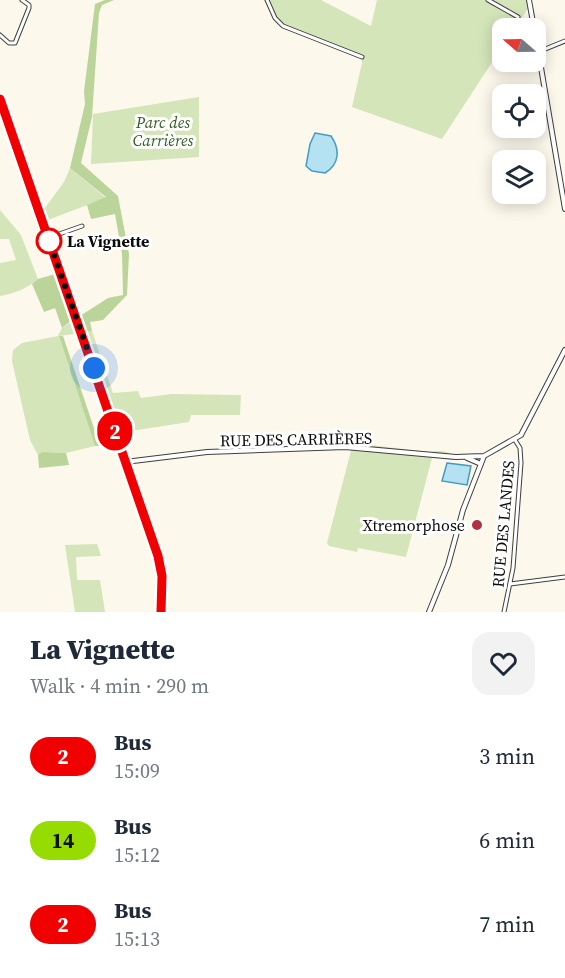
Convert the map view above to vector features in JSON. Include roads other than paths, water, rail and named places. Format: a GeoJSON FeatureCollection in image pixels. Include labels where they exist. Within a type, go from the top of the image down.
{"type":"FeatureCollection","features":[{"type":"Feature","properties":{"kind":"main road"},"geometry":{"type":"LineString","coordinates":[[0,99],[158,556],[162,576],[161,612]]}},
{"type":"Feature","properties":{"kind":"street"},"geometry":{"type":"LineString","coordinates":[[0,35],[9,43],[15,43],[29,9],[22,0]]}},
{"type":"Feature","properties":{"kind":"street"},"geometry":{"type":"LineString","coordinates":[[267,0],[283,26],[362,57]]}},
{"type":"Feature","properties":{"kind":"street"},"geometry":{"type":"LineString","coordinates":[[488,0],[518,17]]}},
{"type":"Feature","properties":{"kind":"street"},"geometry":{"type":"LineString","coordinates":[[530,0],[533,18]]}},
{"type":"Feature","properties":{"kind":"street"},"geometry":{"type":"LineString","coordinates":[[546,49],[565,41]]}},
{"type":"Feature","properties":{"kind":"street"},"geometry":{"type":"LineString","coordinates":[[541,72],[565,209]]}},
{"type":"Feature","properties":{"kind":"street"},"geometry":{"type":"LineString","coordinates":[[48,238],[82,226]]}},
{"type":"Feature","properties":{"kind":"street"},"geometry":{"type":"LineString","coordinates":[[429,612],[448,565],[463,510],[484,456],[514,440],[524,430],[565,350]]}},
{"type":"Feature","properties":{"kind":"street","name":"RUE DES LANDES"},"geometry":{"type":"LineString","coordinates":[[504,612],[513,568],[521,463],[520,448],[514,440]]}},
{"type":"Feature","properties":{"kind":"street","name":"RUE DES CARRIÈRES"},"geometry":{"type":"LineString","coordinates":[[126,462],[218,451],[345,447],[467,457],[484,456]]}},
{"type":"Feature","properties":{"kind":"street","name":"RUE DES CARRIÈRES"},"geometry":{"type":"LineString","coordinates":[[467,457],[481,464]]}},
{"type":"Feature","properties":{"kind":"street"},"geometry":{"type":"LineString","coordinates":[[510,584],[565,577]]}},
{"type":"Feature","properties":{"kind":"water"},"geometry":{"type":"Polygon","coordinates":[[[315,133],[331,136],[336,146],[336,161],[325,173],[312,171],[306,166],[310,144],[315,133]]]}},
{"type":"Feature","properties":{"kind":"water"},"geometry":{"type":"Polygon","coordinates":[[[447,463],[471,466],[467,485],[442,481],[447,463]]]}},
{"type":"Feature","properties":{"kind":"place","name":"La Vignette"},"geometry":{"type":"Point","coordinates":[49,241]}},
{"type":"Feature","properties":{"kind":"place","name":"Xtremorphose"},"geometry":{"type":"Point","coordinates":[477,525]}},
{"type":"Feature","properties":{"kind":"park label","name":"Parc des Carrières"},"geometry":{"type":"Point","coordinates":[163,131]}}]}
